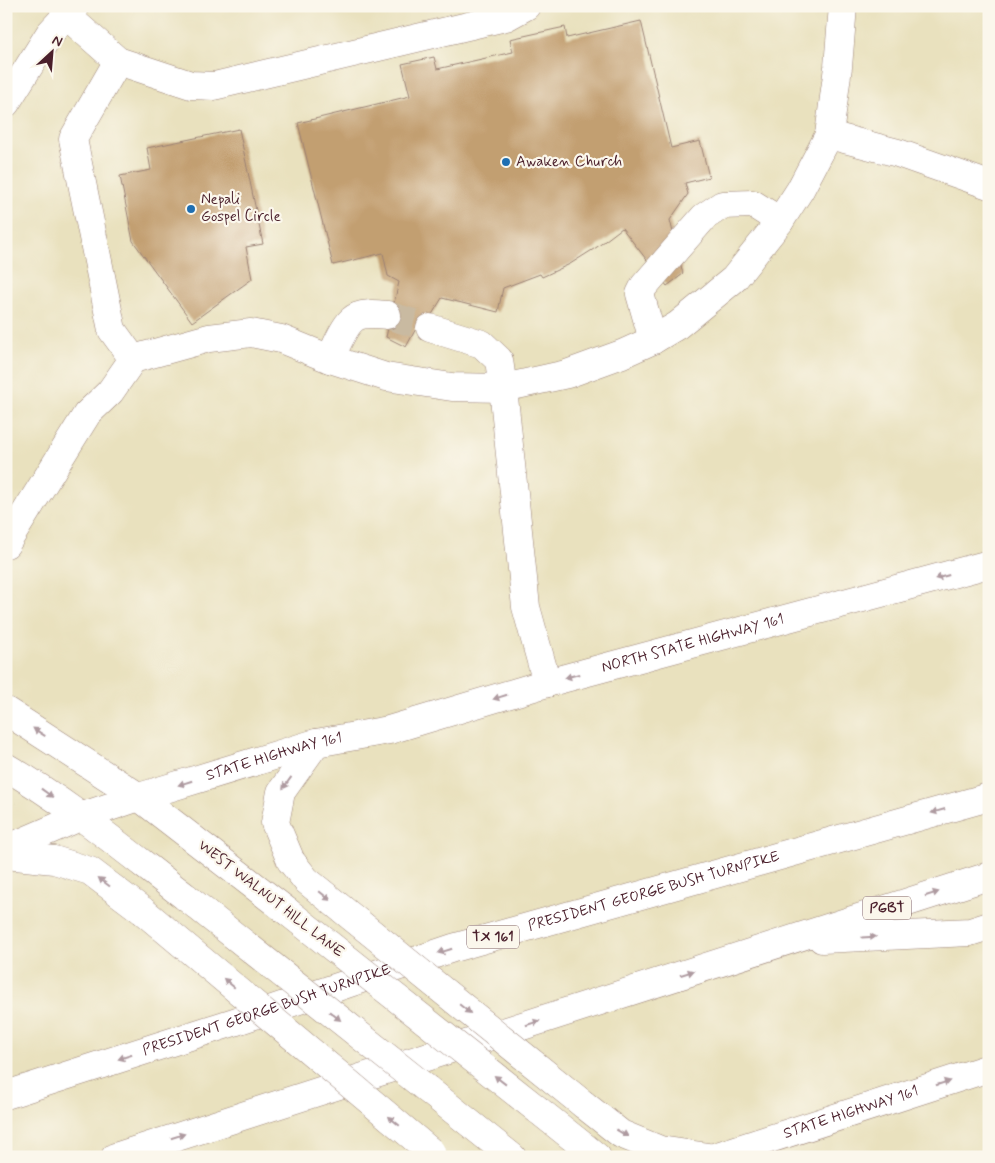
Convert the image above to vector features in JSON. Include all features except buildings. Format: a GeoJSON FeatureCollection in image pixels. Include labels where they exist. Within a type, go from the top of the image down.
{"type":"FeatureCollection","features":[{"type":"Feature","properties":{"kind":"main road"},"geometry":{"type":"LineString","coordinates":[[6,103],[50,33],[71,11],[118,61],[191,86],[214,86],[449,18],[506,17],[526,6]]}},
{"type":"Feature","properties":{"kind":"main road"},"geometry":{"type":"LineString","coordinates":[[6,544],[88,414],[110,392],[133,358],[209,338],[251,333],[281,339],[330,359],[386,377],[452,387],[503,388],[567,374],[622,354],[653,340],[678,325],[734,280],[780,221],[800,190],[829,135],[838,67],[843,6]]}},
{"type":"Feature","properties":{"kind":"main road"},"geometry":{"type":"LineString","coordinates":[[118,61],[73,139],[112,330],[133,358]]}},
{"type":"Feature","properties":{"kind":"main road"},"geometry":{"type":"LineString","coordinates":[[829,135],[898,153],[989,185]]}},
{"type":"Feature","properties":{"kind":"main road"},"geometry":{"type":"LineString","coordinates":[[653,340],[640,294],[644,286],[704,217],[722,205],[740,203],[753,204],[780,221]]}},
{"type":"Feature","properties":{"kind":"main road"},"geometry":{"type":"LineString","coordinates":[[330,359],[352,320],[361,316],[388,315]]}},
{"type":"Feature","properties":{"kind":"main road"},"geometry":{"type":"LineString","coordinates":[[430,328],[482,344],[499,360],[526,607],[547,683]]}},
{"type":"Feature","properties":{"kind":"main road","name":"NORTH STATE HIGHWAY 161"},"geometry":{"type":"LineString","coordinates":[[547,683],[989,564]]}},
{"type":"Feature","properties":{"kind":"main road","name":"STATE HIGHWAY 161"},"geometry":{"type":"LineString","coordinates":[[6,850],[80,817],[139,797],[316,744],[389,730],[547,683]]}},
{"type":"Feature","properties":{"kind":"main road","name":"WEST WALNUT HILL LANE"},"geometry":{"type":"LineString","coordinates":[[6,711],[139,797],[245,878],[597,1157]]}},
{"type":"Feature","properties":{"kind":"main road"},"geometry":{"type":"LineString","coordinates":[[316,744],[281,792],[275,823],[291,861],[306,880],[621,1134],[660,1150],[708,1157]]}},
{"type":"Feature","properties":{"kind":"main road"},"geometry":{"type":"LineString","coordinates":[[6,767],[26,778],[80,817],[187,898],[512,1157]]}},
{"type":"Feature","properties":{"kind":"main road","name":"PRESIDENT GEORGE BUSH TURNPIKE"},"geometry":{"type":"LineString","coordinates":[[6,1095],[243,1019],[453,948],[988,797]]}},
{"type":"Feature","properties":{"kind":"main road"},"geometry":{"type":"LineString","coordinates":[[6,856],[54,860],[90,871],[143,911],[432,1154]]}},
{"type":"Feature","properties":{"kind":"main road","name":"PGBT"},"geometry":{"type":"LineString","coordinates":[[786,941],[989,876]]}},
{"type":"Feature","properties":{"kind":"main road"},"geometry":{"type":"LineString","coordinates":[[115,1157],[786,941],[970,932],[989,926]]}},
{"type":"Feature","properties":{"kind":"main road","name":"STATE HIGHWAY 161"},"geometry":{"type":"LineString","coordinates":[[714,1157],[748,1150],[989,1068]]}},
{"type":"Feature","properties":{"kind":"tunnel"},"geometry":{"type":"LineString","coordinates":[[387,315],[430,328]]}},
{"type":"Feature","properties":{"kind":"place","name":"Awaken Church"},"geometry":{"type":"Point","coordinates":[506,162]}},
{"type":"Feature","properties":{"kind":"place","name":"Nepali Gospel Circle"},"geometry":{"type":"Point","coordinates":[191,209]}}]}
